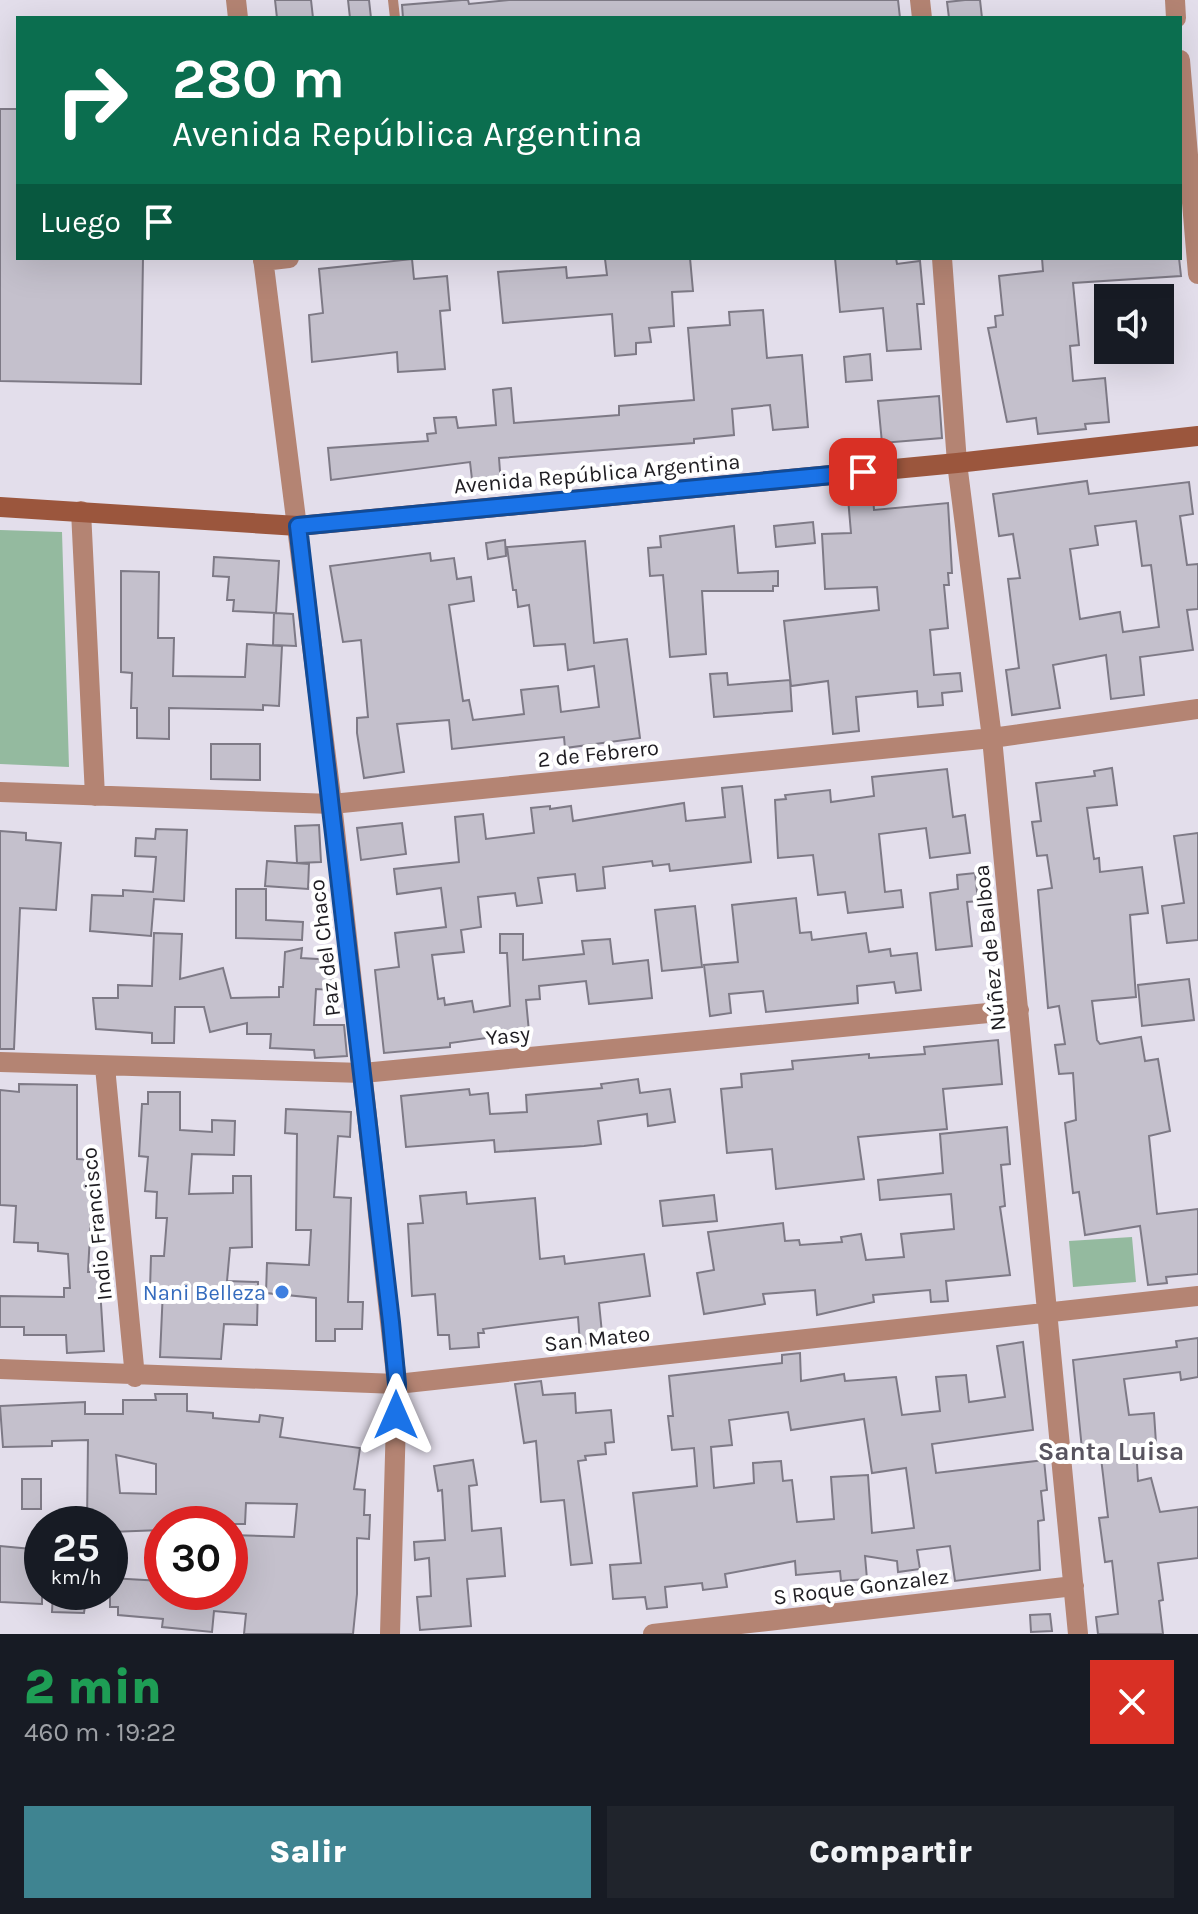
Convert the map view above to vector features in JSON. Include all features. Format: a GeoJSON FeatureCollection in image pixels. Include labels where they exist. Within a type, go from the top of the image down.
{"type":"FeatureCollection","features":[{"type":"Feature","properties":{"kind":"main road","name":"Avenida República Argentina"},"geometry":{"type":"LineString","coordinates":[[0,507],[298,526],[957,463],[1198,436]]}},
{"type":"Feature","properties":{"kind":"street"},"geometry":{"type":"LineString","coordinates":[[1182,84],[1198,274]]}},
{"type":"Feature","properties":{"kind":"street","name":"Paz del Chaco"},"geometry":{"type":"LineString","coordinates":[[263,260],[332,804],[397,1384],[390,1634]]}},
{"type":"Feature","properties":{"kind":"street","name":"Núñez de Balboa"},"geometry":{"type":"LineString","coordinates":[[942,260],[957,463],[992,738],[1078,1634]]}},
{"type":"Feature","properties":{"kind":"street"},"geometry":{"type":"LineString","coordinates":[[81,511],[95,796]]}},
{"type":"Feature","properties":{"kind":"street","name":"2 de Febrero"},"geometry":{"type":"LineString","coordinates":[[0,792],[332,804],[992,738],[1198,709]]}},
{"type":"Feature","properties":{"kind":"street","name":"Yasy"},"geometry":{"type":"LineString","coordinates":[[0,1062],[363,1073],[1019,1010]]}},
{"type":"Feature","properties":{"kind":"street","name":"Indio Francisco"},"geometry":{"type":"LineString","coordinates":[[105,1067],[135,1377]]}},
{"type":"Feature","properties":{"kind":"street","name":"San Mateo"},"geometry":{"type":"LineString","coordinates":[[0,1369],[135,1377],[397,1384],[1198,1296]]}},
{"type":"Feature","properties":{"kind":"street","name":"S Roque Gonzalez"},"geometry":{"type":"LineString","coordinates":[[653,1634],[1074,1586]]}},
{"type":"Feature","properties":{"kind":"green space"},"geometry":{"type":"Polygon","coordinates":[[[0,530],[62,532],[69,767],[0,764],[0,530]]]}},
{"type":"Feature","properties":{"kind":"green space"},"geometry":{"type":"Polygon","coordinates":[[[1132,1237],[1136,1282],[1073,1287],[1069,1241],[1132,1237]]]}},
{"type":"Feature","properties":{"kind":"building"},"geometry":{"type":"Polygon","coordinates":[[[275,0],[311,0],[313,16],[277,16],[275,0]]]}},
{"type":"Feature","properties":{"kind":"building"},"geometry":{"type":"Polygon","coordinates":[[[348,0],[369,0],[371,16],[350,16],[348,0]]]}},
{"type":"Feature","properties":{"kind":"building"},"geometry":{"type":"Polygon","coordinates":[[[468,0],[469,4],[509,0],[898,0],[900,16],[403,16],[402,5],[468,0]]]}},
{"type":"Feature","properties":{"kind":"building"},"geometry":{"type":"Polygon","coordinates":[[[980,0],[982,16],[949,16],[947,2],[980,0]]]}},
{"type":"Feature","properties":{"kind":"building"},"geometry":{"type":"Polygon","coordinates":[[[0,109],[16,109],[16,260],[143,260],[141,384],[0,381],[0,109]]]}},
{"type":"Feature","properties":{"kind":"building"},"geometry":{"type":"Polygon","coordinates":[[[412,260],[414,279],[447,276],[450,310],[440,311],[445,369],[398,372],[397,352],[312,362],[309,315],[323,313],[319,269],[412,260]]]}},
{"type":"Feature","properties":{"kind":"building"},"geometry":{"type":"Polygon","coordinates":[[[605,260],[690,260],[693,291],[672,292],[674,326],[649,328],[651,342],[636,343],[636,354],[615,356],[612,314],[503,323],[498,272],[566,267],[567,278],[607,275],[605,260]]]}},
{"type":"Feature","properties":{"kind":"building"},"geometry":{"type":"Polygon","coordinates":[[[835,260],[896,260],[897,264],[920,261],[924,304],[917,304],[921,349],[887,351],[883,308],[840,312],[835,260]]]}},
{"type":"Feature","properties":{"kind":"building"},"geometry":{"type":"Polygon","coordinates":[[[1042,260],[1179,260],[1181,276],[1073,283],[1079,345],[1070,346],[1073,381],[1105,378],[1109,422],[1085,424],[1086,429],[1038,434],[1036,418],[1007,422],[988,328],[996,327],[995,316],[1003,315],[999,276],[1043,271],[1042,260]]]}},
{"type":"Feature","properties":{"kind":"building"},"geometry":{"type":"Polygon","coordinates":[[[763,310],[767,358],[802,355],[808,427],[773,430],[770,405],[732,409],[734,435],[694,439],[694,443],[499,458],[501,485],[473,488],[470,462],[331,480],[328,448],[428,441],[427,434],[436,433],[434,418],[456,417],[458,428],[496,425],[493,390],[511,388],[514,423],[619,415],[619,406],[694,400],[688,328],[730,325],[729,312],[763,310]]]}},
{"type":"Feature","properties":{"kind":"building"},"geometry":{"type":"Polygon","coordinates":[[[870,354],[872,380],[846,382],[844,357],[870,354]]]}},
{"type":"Feature","properties":{"kind":"building"},"geometry":{"type":"Polygon","coordinates":[[[939,396],[942,438],[882,443],[878,401],[939,396]]]}},
{"type":"Feature","properties":{"kind":"building"},"geometry":{"type":"Polygon","coordinates":[[[1087,481],[1089,494],[1189,482],[1193,514],[1180,516],[1187,565],[1198,564],[1198,609],[1187,610],[1193,650],[1140,657],[1144,695],[1111,699],[1106,655],[1053,665],[1060,708],[1012,715],[1006,670],[1019,668],[1008,579],[1020,578],[1013,534],[999,536],[993,494],[1087,481]],[[1136,521],[1095,526],[1098,545],[1070,549],[1080,619],[1120,612],[1123,632],[1159,627],[1151,565],[1142,566],[1136,521]]]}},
{"type":"Feature","properties":{"kind":"building"},"geometry":{"type":"Polygon","coordinates":[[[873,495],[874,510],[948,503],[952,573],[948,573],[949,585],[944,585],[948,628],[930,630],[934,675],[960,673],[962,691],[942,693],[943,705],[918,707],[917,691],[856,697],[859,731],[833,734],[828,681],[791,686],[784,621],[879,610],[877,587],[825,589],[822,534],[851,533],[848,498],[873,495]]]}},
{"type":"Feature","properties":{"kind":"building"},"geometry":{"type":"Polygon","coordinates":[[[813,522],[815,543],[776,547],[774,526],[813,522]]]}},
{"type":"Feature","properties":{"kind":"building"},"geometry":{"type":"Polygon","coordinates":[[[734,526],[738,573],[778,571],[778,586],[773,586],[773,591],[702,591],[706,654],[670,657],[663,575],[650,576],[648,548],[661,547],[660,536],[734,526]]]}},
{"type":"Feature","properties":{"kind":"building"},"geometry":{"type":"Polygon","coordinates":[[[505,540],[506,556],[488,559],[486,543],[505,540]]]}},
{"type":"Feature","properties":{"kind":"building"},"geometry":{"type":"Polygon","coordinates":[[[585,541],[594,643],[627,639],[640,738],[565,748],[564,737],[452,749],[449,720],[397,724],[404,772],[364,778],[357,733],[357,718],[368,717],[361,640],[343,642],[330,566],[430,553],[431,561],[454,558],[457,579],[471,577],[474,601],[449,605],[463,701],[469,700],[473,720],[524,714],[521,690],[558,686],[561,712],[599,707],[594,666],[568,670],[565,644],[534,646],[529,605],[518,607],[507,547],[585,541]]]}},
{"type":"Feature","properties":{"kind":"building"},"geometry":{"type":"Polygon","coordinates":[[[214,557],[279,561],[276,613],[233,611],[234,600],[227,600],[229,577],[213,576],[214,557]]]}},
{"type":"Feature","properties":{"kind":"building"},"geometry":{"type":"Polygon","coordinates":[[[121,571],[159,572],[158,638],[174,638],[173,676],[245,677],[247,644],[282,646],[279,706],[263,705],[263,710],[169,708],[169,739],[137,738],[137,708],[131,708],[132,673],[121,672],[121,571]]]}},
{"type":"Feature","properties":{"kind":"building"},"geometry":{"type":"Polygon","coordinates":[[[274,613],[293,614],[296,646],[273,645],[274,613]]]}},
{"type":"Feature","properties":{"kind":"building"},"geometry":{"type":"Polygon","coordinates":[[[727,673],[728,685],[790,680],[792,711],[714,717],[710,674],[727,673]]]}},
{"type":"Feature","properties":{"kind":"building"},"geometry":{"type":"Polygon","coordinates":[[[211,744],[260,744],[260,780],[211,779],[211,744]]]}},
{"type":"Feature","properties":{"kind":"building"},"geometry":{"type":"Polygon","coordinates":[[[1112,768],[1117,805],[1087,808],[1094,859],[1099,858],[1100,872],[1142,867],[1148,913],[1130,915],[1136,997],[1092,1001],[1097,1040],[1100,1044],[1141,1037],[1145,1061],[1158,1059],[1170,1131],[1149,1136],[1157,1214],[1198,1209],[1198,1274],[1166,1277],[1167,1283],[1148,1285],[1140,1226],[1085,1235],[1079,1192],[1073,1193],[1065,1123],[1076,1120],[1073,1073],[1059,1074],[1055,1045],[1065,1044],[1059,1006],[1048,1008],[1038,890],[1052,888],[1047,855],[1037,856],[1032,822],[1041,821],[1036,783],[1095,776],[1094,771],[1112,768]]]}},
{"type":"Feature","properties":{"kind":"building"},"geometry":{"type":"Polygon","coordinates":[[[947,769],[953,817],[965,815],[970,853],[930,858],[926,828],[879,834],[885,892],[901,890],[903,907],[848,913],[845,892],[818,895],[813,855],[778,858],[775,800],[786,799],[785,795],[830,790],[831,802],[874,796],[872,777],[947,769]]]}},
{"type":"Feature","properties":{"kind":"building"},"geometry":{"type":"Polygon","coordinates":[[[742,786],[751,862],[670,871],[669,864],[653,866],[652,861],[603,867],[605,888],[577,891],[575,874],[538,878],[542,903],[517,906],[515,893],[478,897],[481,927],[461,930],[464,952],[432,955],[438,999],[444,998],[445,1005],[472,1001],[474,1012],[510,1006],[507,953],[500,953],[500,934],[523,934],[523,960],[584,954],[582,941],[610,939],[613,964],[648,960],[652,998],[589,1004],[586,981],[539,986],[540,999],[526,1000],[529,1032],[450,1043],[450,1047],[384,1053],[375,970],[399,967],[395,933],[446,927],[441,888],[397,894],[394,869],[459,862],[455,817],[483,814],[486,839],[534,833],[531,808],[550,806],[550,809],[571,806],[573,821],[684,803],[686,821],[725,817],[722,788],[742,786]]]}},
{"type":"Feature","properties":{"kind":"building"},"geometry":{"type":"Polygon","coordinates":[[[402,823],[406,854],[361,860],[357,828],[402,823]]]}},
{"type":"Feature","properties":{"kind":"building"},"geometry":{"type":"Polygon","coordinates":[[[319,825],[321,862],[297,863],[295,826],[319,825]]]}},
{"type":"Feature","properties":{"kind":"building"},"geometry":{"type":"Polygon","coordinates":[[[156,829],[187,830],[184,901],[154,899],[151,936],[90,931],[92,895],[123,896],[123,890],[153,892],[156,857],[135,856],[136,838],[155,839],[156,829]]]}},
{"type":"Feature","properties":{"kind":"building"},"geometry":{"type":"Polygon","coordinates":[[[0,831],[26,833],[26,840],[61,843],[56,910],[20,908],[14,1049],[0,1049],[0,831]]]}},
{"type":"Feature","properties":{"kind":"building"},"geometry":{"type":"Polygon","coordinates":[[[1198,833],[1198,940],[1167,943],[1162,906],[1184,903],[1174,836],[1198,833]]]}},
{"type":"Feature","properties":{"kind":"building"},"geometry":{"type":"Polygon","coordinates":[[[267,861],[309,864],[308,889],[265,886],[267,861]]]}},
{"type":"Feature","properties":{"kind":"building"},"geometry":{"type":"Polygon","coordinates":[[[975,873],[978,901],[967,902],[972,946],[936,950],[930,893],[958,889],[957,875],[975,873]]]}},
{"type":"Feature","properties":{"kind":"building"},"geometry":{"type":"Polygon","coordinates":[[[236,889],[266,889],[266,920],[303,922],[302,940],[236,938],[236,889]]]}},
{"type":"Feature","properties":{"kind":"building"},"geometry":{"type":"Polygon","coordinates":[[[796,898],[800,933],[811,932],[812,940],[866,933],[869,952],[890,949],[891,956],[917,953],[921,990],[896,993],[894,982],[857,986],[858,1003],[766,1012],[763,991],[729,994],[731,1013],[710,1016],[704,965],[738,962],[732,905],[796,898]]]}},
{"type":"Feature","properties":{"kind":"building"},"geometry":{"type":"Polygon","coordinates":[[[695,906],[702,967],[662,971],[655,910],[695,906]]]}},
{"type":"Feature","properties":{"kind":"building"},"geometry":{"type":"Polygon","coordinates":[[[154,933],[182,934],[180,979],[223,968],[231,998],[279,997],[279,987],[283,987],[285,952],[302,948],[301,958],[334,960],[332,990],[316,989],[314,1025],[344,1025],[347,1056],[315,1058],[314,1050],[270,1048],[271,1034],[247,1034],[247,1023],[210,1032],[204,1007],[175,1007],[174,1043],[152,1043],[152,1033],[96,1029],[93,998],[118,998],[118,985],[152,986],[154,933]]]}},
{"type":"Feature","properties":{"kind":"building"},"geometry":{"type":"Polygon","coordinates":[[[1189,979],[1194,1020],[1142,1026],[1138,985],[1189,979]]]}},
{"type":"Feature","properties":{"kind":"building"},"geometry":{"type":"Polygon","coordinates":[[[998,1040],[1002,1084],[943,1089],[947,1129],[858,1137],[864,1179],[776,1189],[772,1149],[727,1153],[721,1089],[742,1087],[741,1074],[793,1069],[792,1061],[869,1054],[869,1058],[925,1054],[924,1047],[998,1040]]]}},
{"type":"Feature","properties":{"kind":"building"},"geometry":{"type":"Polygon","coordinates":[[[638,1079],[640,1093],[670,1089],[675,1122],[648,1126],[647,1114],[598,1121],[601,1144],[584,1146],[495,1152],[494,1140],[406,1147],[401,1096],[469,1089],[470,1095],[488,1093],[490,1114],[527,1112],[526,1095],[602,1088],[601,1084],[638,1079]]]}},
{"type":"Feature","properties":{"kind":"building"},"geometry":{"type":"Polygon","coordinates":[[[19,1084],[77,1085],[77,1159],[94,1160],[88,1272],[99,1272],[104,1351],[67,1353],[66,1335],[24,1335],[24,1327],[0,1327],[0,1296],[64,1297],[64,1288],[70,1288],[68,1254],[38,1251],[38,1243],[14,1242],[16,1206],[0,1205],[0,1090],[19,1092],[19,1084]]]}},
{"type":"Feature","properties":{"kind":"building"},"geometry":{"type":"Polygon","coordinates":[[[148,1092],[180,1092],[180,1130],[212,1132],[212,1120],[235,1121],[234,1155],[192,1154],[189,1194],[233,1193],[233,1176],[251,1176],[252,1247],[230,1248],[227,1281],[258,1282],[257,1325],[224,1324],[221,1359],[160,1357],[163,1289],[150,1289],[151,1256],[164,1256],[167,1218],[156,1218],[157,1192],[145,1191],[148,1157],[139,1156],[142,1104],[148,1104],[148,1092]]]}},
{"type":"Feature","properties":{"kind":"building"},"geometry":{"type":"Polygon","coordinates":[[[286,1109],[351,1112],[350,1137],[338,1136],[334,1197],[351,1198],[348,1302],[363,1302],[362,1329],[335,1329],[335,1341],[316,1341],[316,1298],[266,1293],[267,1263],[309,1265],[311,1230],[296,1230],[297,1134],[285,1133],[286,1109]]]}},
{"type":"Feature","properties":{"kind":"building"},"geometry":{"type":"Polygon","coordinates":[[[1007,1127],[1010,1164],[1001,1165],[1005,1206],[1000,1207],[1010,1275],[946,1281],[948,1301],[931,1302],[930,1290],[873,1295],[874,1302],[817,1315],[815,1290],[763,1294],[765,1304],[704,1314],[697,1273],[714,1270],[708,1232],[783,1223],[785,1241],[799,1240],[800,1245],[842,1242],[841,1237],[861,1234],[866,1260],[904,1257],[901,1234],[954,1229],[951,1194],[880,1200],[878,1180],[943,1173],[940,1134],[1007,1127]]]}},
{"type":"Feature","properties":{"kind":"building"},"geometry":{"type":"Polygon","coordinates":[[[466,1192],[467,1204],[535,1198],[540,1259],[564,1256],[565,1264],[644,1254],[650,1296],[599,1303],[603,1343],[580,1344],[578,1317],[483,1329],[484,1333],[478,1333],[479,1347],[450,1349],[449,1335],[438,1335],[435,1294],[412,1296],[408,1224],[423,1223],[420,1196],[466,1192]]]}},
{"type":"Feature","properties":{"kind":"building"},"geometry":{"type":"Polygon","coordinates":[[[714,1195],[717,1221],[663,1226],[660,1201],[714,1195]]]}},
{"type":"Feature","properties":{"kind":"building"},"geometry":{"type":"Polygon","coordinates":[[[1198,1338],[1198,1377],[1181,1380],[1180,1372],[1124,1379],[1129,1415],[1154,1413],[1156,1443],[1136,1445],[1138,1481],[1151,1478],[1160,1512],[1198,1507],[1198,1558],[1158,1563],[1163,1634],[1098,1634],[1096,1617],[1118,1614],[1112,1561],[1105,1562],[1099,1518],[1108,1517],[1101,1458],[1083,1459],[1073,1360],[1177,1347],[1176,1341],[1198,1338]]]}},
{"type":"Feature","properties":{"kind":"building"},"geometry":{"type":"Polygon","coordinates":[[[1023,1342],[1033,1430],[932,1444],[936,1473],[1044,1460],[1047,1490],[1041,1491],[1044,1520],[1038,1521],[1040,1570],[955,1581],[950,1546],[917,1550],[920,1569],[898,1572],[897,1561],[865,1556],[867,1579],[841,1581],[840,1571],[796,1575],[795,1561],[725,1574],[727,1587],[703,1590],[702,1583],[665,1587],[667,1607],[647,1609],[645,1597],[613,1599],[610,1565],[641,1563],[633,1493],[697,1486],[694,1448],[672,1450],[668,1416],[673,1416],[669,1376],[782,1363],[782,1355],[800,1353],[801,1381],[844,1374],[845,1381],[896,1377],[902,1415],[940,1411],[936,1377],[966,1375],[969,1402],[1005,1397],[997,1346],[1023,1342]],[[788,1412],[729,1420],[732,1445],[711,1447],[714,1488],[754,1483],[753,1463],[781,1461],[783,1481],[792,1480],[797,1522],[834,1519],[831,1477],[868,1475],[872,1533],[914,1528],[906,1468],[872,1473],[864,1419],[791,1430],[788,1412]]]}},
{"type":"Feature","properties":{"kind":"building"},"geometry":{"type":"Polygon","coordinates":[[[541,1381],[543,1395],[575,1393],[576,1413],[611,1410],[614,1442],[605,1443],[606,1454],[585,1456],[586,1460],[578,1461],[592,1563],[571,1565],[564,1500],[541,1502],[536,1441],[524,1443],[515,1384],[541,1381]]]}},
{"type":"Feature","properties":{"kind":"building"},"geometry":{"type":"Polygon","coordinates":[[[155,1394],[187,1394],[187,1411],[213,1413],[213,1418],[259,1422],[260,1415],[283,1418],[280,1437],[360,1448],[354,1489],[365,1490],[364,1515],[370,1515],[369,1539],[357,1538],[353,1634],[244,1634],[246,1614],[214,1611],[212,1632],[162,1627],[163,1619],[118,1615],[118,1610],[128,1610],[128,1579],[144,1580],[144,1610],[248,1610],[248,1536],[294,1537],[297,1504],[144,1506],[144,1531],[128,1531],[128,1506],[87,1506],[88,1440],[52,1441],[52,1446],[3,1447],[0,1406],[85,1402],[85,1414],[123,1414],[123,1400],[156,1400],[155,1394]],[[116,1455],[120,1493],[156,1494],[156,1464],[116,1455]]]}},
{"type":"Feature","properties":{"kind":"building"},"geometry":{"type":"Polygon","coordinates":[[[473,1460],[477,1485],[469,1486],[472,1531],[501,1528],[505,1576],[467,1579],[471,1626],[420,1630],[417,1597],[431,1596],[429,1558],[415,1560],[414,1542],[445,1540],[442,1490],[438,1491],[434,1466],[473,1460]]]}},
{"type":"Feature","properties":{"kind":"building"},"geometry":{"type":"Polygon","coordinates":[[[22,1479],[41,1479],[41,1506],[24,1506],[22,1509],[22,1479]]]}},
{"type":"Feature","properties":{"kind":"building"},"geometry":{"type":"Polygon","coordinates":[[[0,1546],[24,1548],[24,1603],[0,1602],[0,1546]]]}},
{"type":"Feature","properties":{"kind":"building"},"geometry":{"type":"Polygon","coordinates":[[[52,1610],[84,1610],[84,1613],[52,1610]]]}},
{"type":"Feature","properties":{"kind":"building"},"geometry":{"type":"Polygon","coordinates":[[[1050,1614],[1052,1631],[1031,1632],[1030,1615],[1050,1614]]]}},
{"type":"Feature","properties":{"kind":"place","name":"Nani Belleza"},"geometry":{"type":"Point","coordinates":[282,1292]}},
{"type":"Feature","properties":{"kind":"district","name":"Santa Luisa"},"geometry":{"type":"Point","coordinates":[1111,1451]}},
{"type":"Feature","properties":{"kind":"route"},"geometry":{"type":"LineString","coordinates":[[396,1415],[397,1384],[391,1322],[298,526],[863,472]]}}]}
